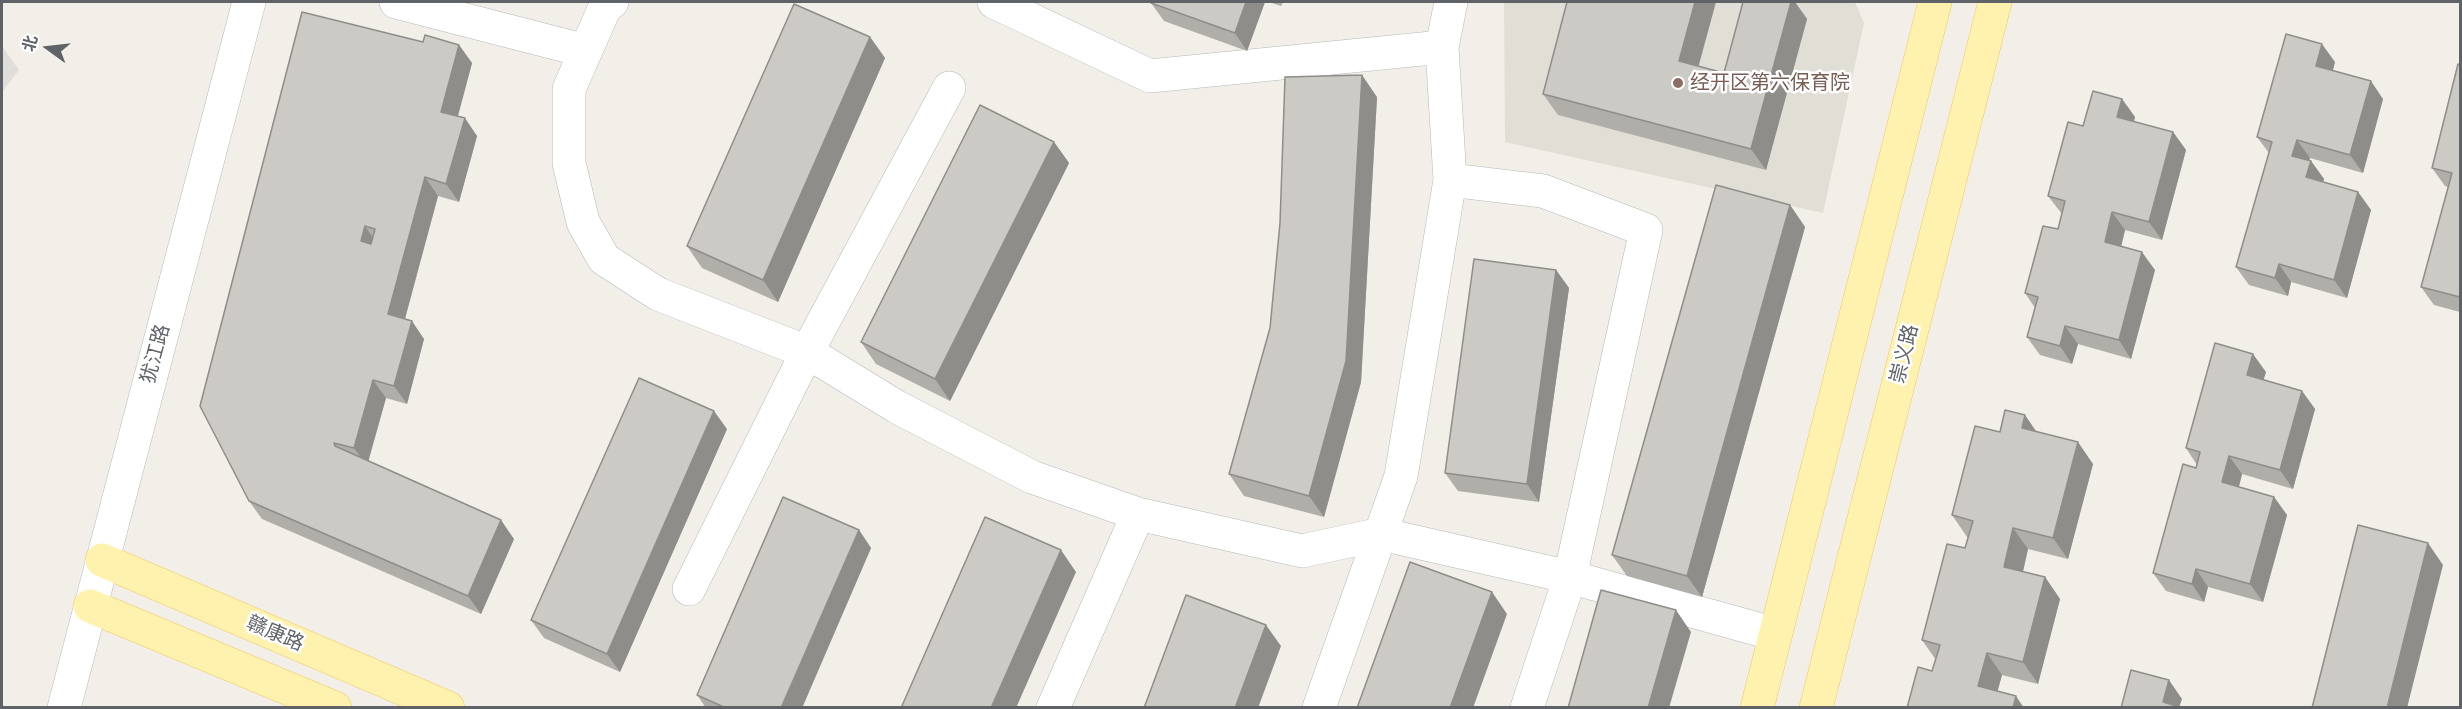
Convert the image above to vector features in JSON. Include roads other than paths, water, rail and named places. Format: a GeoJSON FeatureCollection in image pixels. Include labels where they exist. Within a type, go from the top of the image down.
{"type":"FeatureCollection","features":[{"type":"Feature","properties":{"kind":"main road"},"geometry":{"type":"LineString","coordinates":[[1757,708],[1935,2]]}},
{"type":"Feature","properties":{"kind":"main road","name":"崇义路"},"geometry":{"type":"LineString","coordinates":[[1816,708],[1995,2]]}},
{"type":"Feature","properties":{"kind":"main road","name":"赣康路"},"geometry":{"type":"LineString","coordinates":[[102,560],[448,708]]}},
{"type":"Feature","properties":{"kind":"main road"},"geometry":{"type":"LineString","coordinates":[[90,606],[335,708]]}},
{"type":"Feature","properties":{"kind":"street","name":"犹江路"},"geometry":{"type":"LineString","coordinates":[[64,708],[249,2]]}},
{"type":"Feature","properties":{"kind":"street"},"geometry":{"type":"LineString","coordinates":[[396,2],[586,51]]}},
{"type":"Feature","properties":{"kind":"street"},"geometry":{"type":"LineString","coordinates":[[612,2],[605,7],[569,89],[569,163],[584,222],[604,260],[658,294],[807,352],[897,407],[1032,477],[1138,514],[1302,551],[1381,534],[1570,577],[1775,634]]}},
{"type":"Feature","properties":{"kind":"street"},"geometry":{"type":"LineString","coordinates":[[993,2],[1150,76],[1442,47]]}},
{"type":"Feature","properties":{"kind":"street"},"geometry":{"type":"LineString","coordinates":[[1319,708],[1401,476],[1450,180],[1442,47],[1451,2]]}},
{"type":"Feature","properties":{"kind":"street"},"geometry":{"type":"LineString","coordinates":[[689,589],[807,352],[949,88]]}},
{"type":"Feature","properties":{"kind":"street"},"geometry":{"type":"LineString","coordinates":[[1450,180],[1543,191],[1646,230],[1570,577],[1527,708]]}},
{"type":"Feature","properties":{"kind":"street"},"geometry":{"type":"LineString","coordinates":[[1053,708],[1138,514]]}},
{"type":"Feature","properties":{"kind":"place","name":"经开区第六保育院"},"geometry":{"type":"Point","coordinates":[1678,83]}}]}
